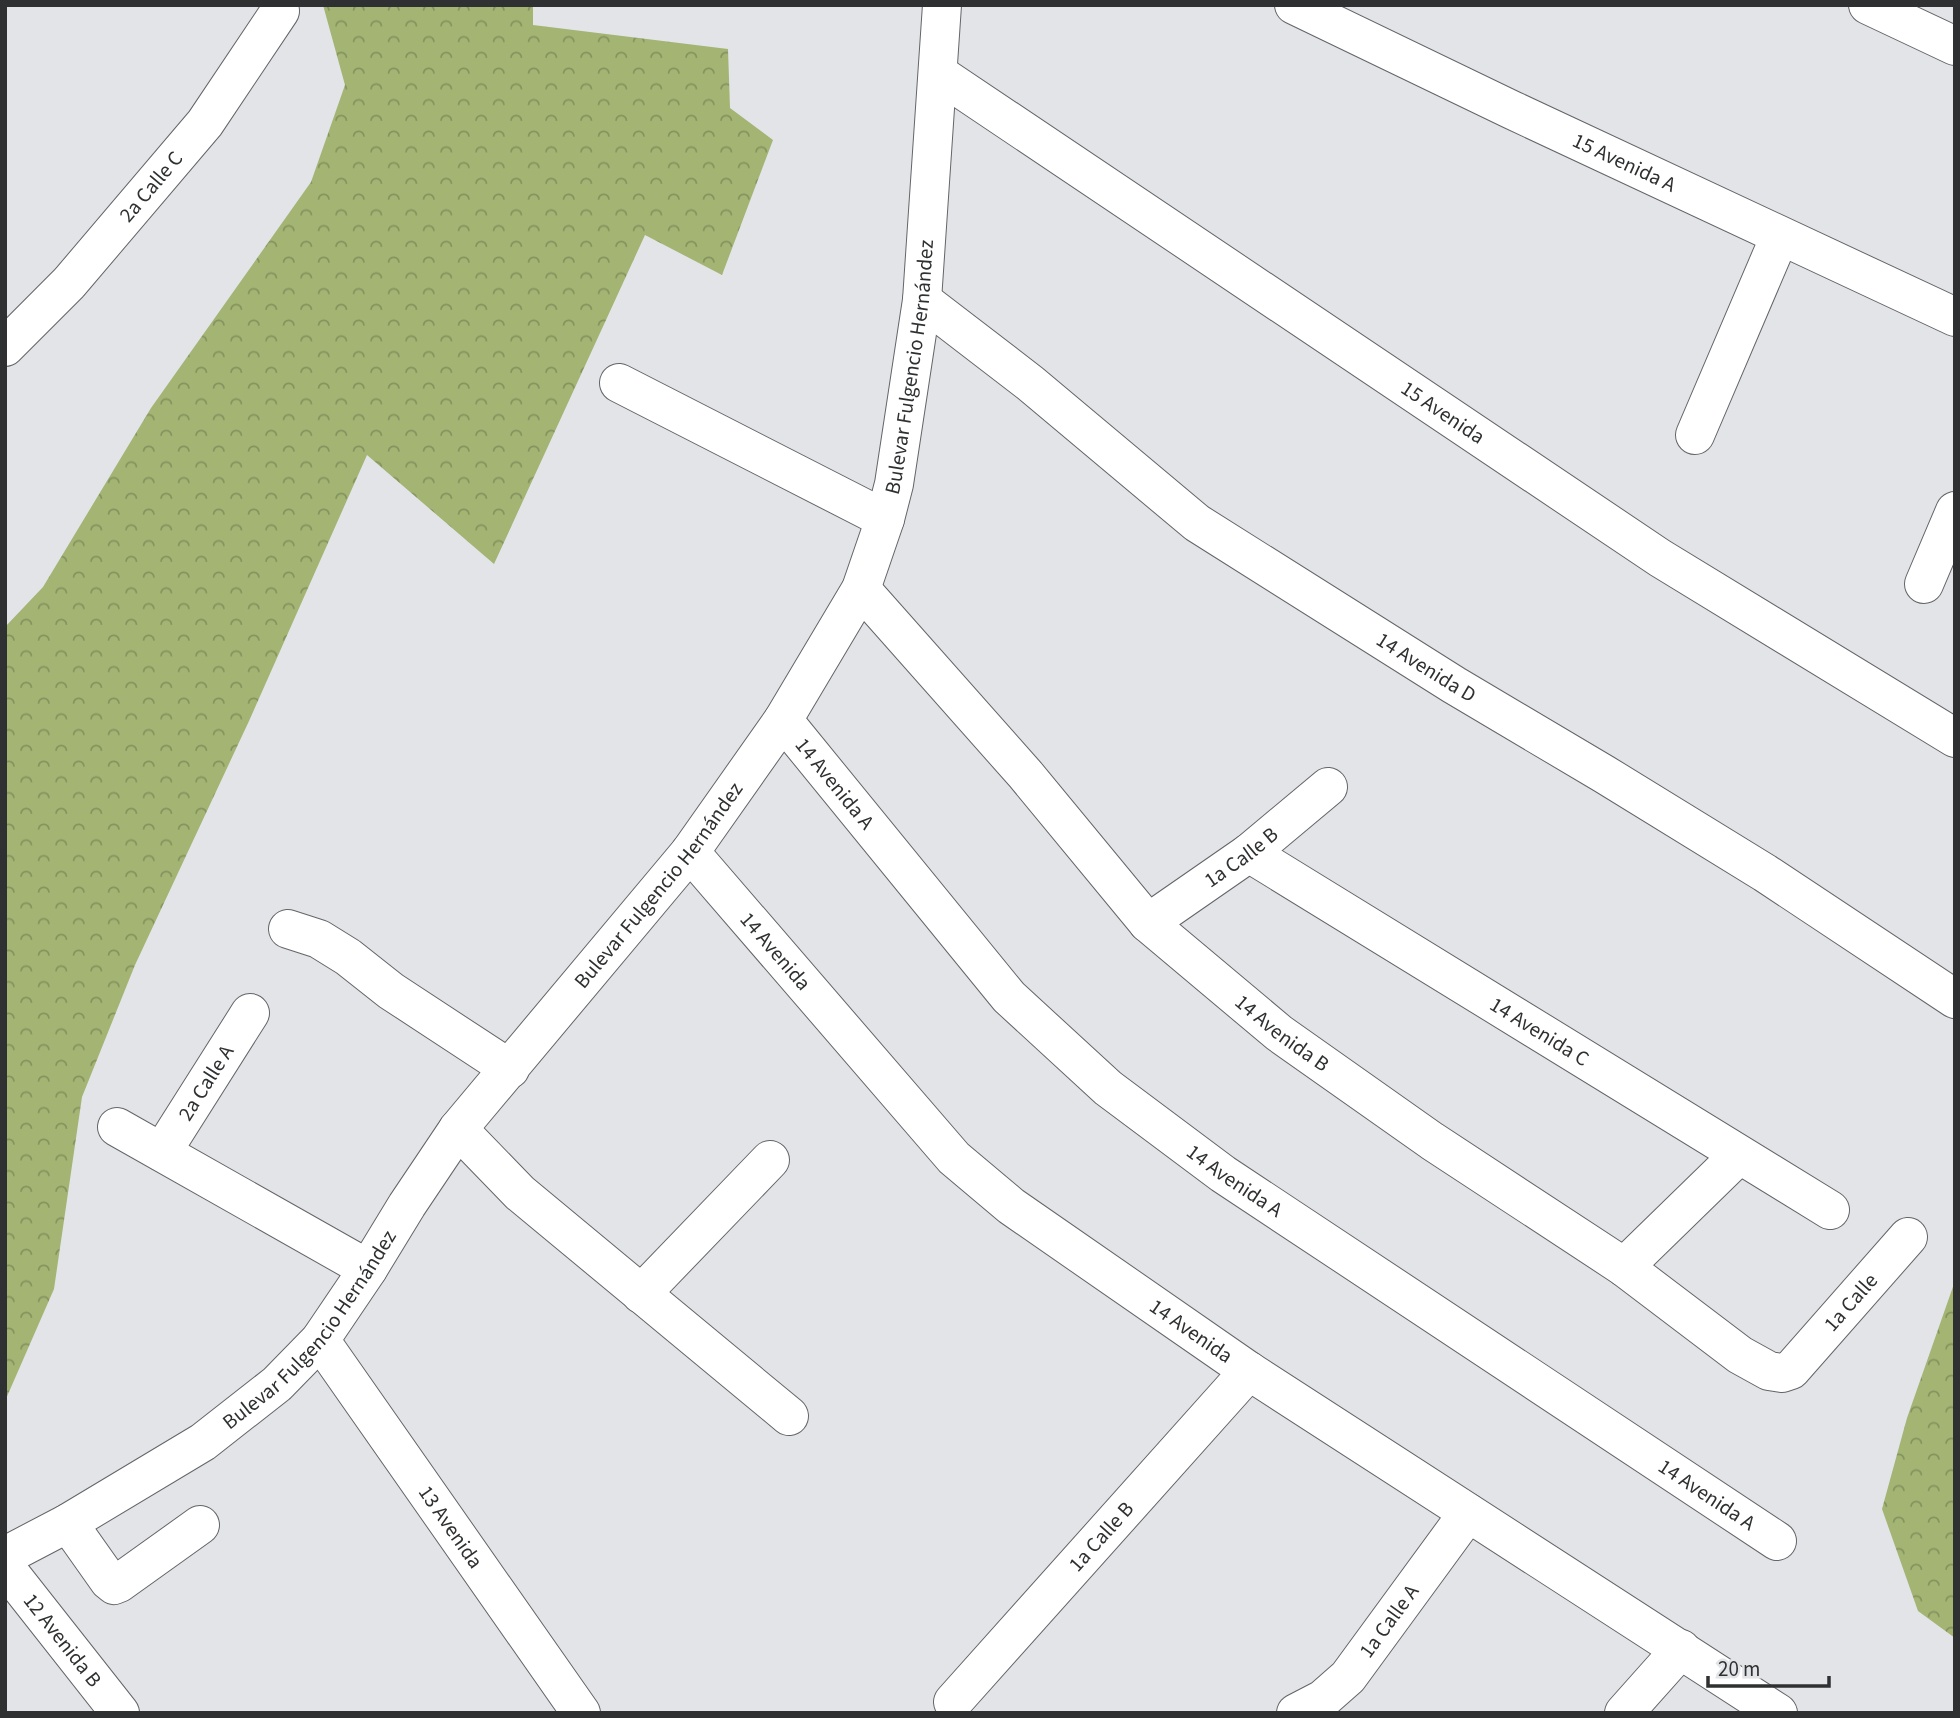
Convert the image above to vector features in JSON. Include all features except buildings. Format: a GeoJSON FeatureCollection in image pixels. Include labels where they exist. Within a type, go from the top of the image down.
{"type":"FeatureCollection","features":[{"type":"Feature","properties":{"kind":"street","name":"Bulevar Fulgencio Hernández"},"geometry":{"type":"LineString","coordinates":[[5,1556],[68,1523],[203,1442],[277,1384],[320,1340],[458,1129],[690,852],[782,720],[861,589],[894,484],[922,300],[942,5]]}},
{"type":"Feature","properties":{"kind":"street","name":"15 Avenida A"},"geometry":{"type":"LineString","coordinates":[[1294,5],[1955,317]]}},
{"type":"Feature","properties":{"kind":"street"},"geometry":{"type":"LineString","coordinates":[[1868,5],[1955,46]]}},
{"type":"Feature","properties":{"kind":"street","name":"2a Calle C"},"geometry":{"type":"LineString","coordinates":[[5,347],[69,283],[205,123],[280,11]]}},
{"type":"Feature","properties":{"kind":"street","name":"15 Avenida"},"geometry":{"type":"LineString","coordinates":[[939,74],[1660,558],[1955,738]]}},
{"type":"Feature","properties":{"kind":"street"},"geometry":{"type":"LineString","coordinates":[[1695,435],[1780,236]]}},
{"type":"Feature","properties":{"kind":"street","name":"14 Avenida D"},"geometry":{"type":"LineString","coordinates":[[922,300],[1030,383],[1197,523],[1454,685],[1765,873],[1955,999]]}},
{"type":"Feature","properties":{"kind":"street"},"geometry":{"type":"LineString","coordinates":[[619,383],[884,519]]}},
{"type":"Feature","properties":{"kind":"street"},"geometry":{"type":"LineString","coordinates":[[1924,584],[1955,511]]}},
{"type":"Feature","properties":{"kind":"street","name":"14 Avenida B"},"geometry":{"type":"LineString","coordinates":[[861,589],[1025,774],[1148,923],[1279,1033],[1432,1141],[1624,1268],[1740,1354],[1769,1371],[1782,1373],[1791,1370]]}},
{"type":"Feature","properties":{"kind":"street","name":"14 Avenida A"},"geometry":{"type":"LineString","coordinates":[[782,720],[1009,996],[1108,1088],[1223,1174],[1777,1541]]}},
{"type":"Feature","properties":{"kind":"street","name":"1a Calle B"},"geometry":{"type":"LineString","coordinates":[[1148,923],[1249,853],[1328,787]]}},
{"type":"Feature","properties":{"kind":"street","name":"14 Avenida"},"geometry":{"type":"LineString","coordinates":[[690,852],[954,1158],[1011,1206],[1250,1371],[1778,1713]]}},
{"type":"Feature","properties":{"kind":"street","name":"14 Avenida C"},"geometry":{"type":"LineString","coordinates":[[1249,853],[1830,1210]]}},
{"type":"Feature","properties":{"kind":"street"},"geometry":{"type":"LineString","coordinates":[[288,929],[319,939],[348,957],[391,991],[510,1069]]}},
{"type":"Feature","properties":{"kind":"street","name":"2a Calle A"},"geometry":{"type":"LineString","coordinates":[[162,1152],[250,1013]]}},
{"type":"Feature","properties":{"kind":"street"},"geometry":{"type":"LineString","coordinates":[[117,1127],[368,1269]]}},
{"type":"Feature","properties":{"kind":"street"},"geometry":{"type":"LineString","coordinates":[[458,1129],[520,1193],[789,1416]]}},
{"type":"Feature","properties":{"kind":"street"},"geometry":{"type":"LineString","coordinates":[[1624,1268],[1739,1155]]}},
{"type":"Feature","properties":{"kind":"street"},"geometry":{"type":"LineString","coordinates":[[641,1294],[770,1160]]}},
{"type":"Feature","properties":{"kind":"street","name":"1a Calle"},"geometry":{"type":"LineString","coordinates":[[1791,1370],[1908,1237]]}},
{"type":"Feature","properties":{"kind":"street","name":"13 Avenida"},"geometry":{"type":"LineString","coordinates":[[320,1340],[581,1713]]}},
{"type":"Feature","properties":{"kind":"street","name":"1a Calle B"},"geometry":{"type":"LineString","coordinates":[[953,1702],[1250,1371]]}},
{"type":"Feature","properties":{"kind":"street","name":"1a Calle A"},"geometry":{"type":"LineString","coordinates":[[1314,1708],[1348,1677],[1468,1513]]}},
{"type":"Feature","properties":{"kind":"street"},"geometry":{"type":"LineString","coordinates":[[68,1523],[114,1585],[200,1525]]}},
{"type":"Feature","properties":{"kind":"street","name":"12 Avenida B"},"geometry":{"type":"LineString","coordinates":[[5,1567],[120,1713]]}},
{"type":"Feature","properties":{"kind":"street"},"geometry":{"type":"LineString","coordinates":[[1624,1713],[1681,1649]]}},
{"type":"Feature","properties":{"kind":"green space"},"geometry":{"type":"Polygon","coordinates":[[[323,5],[533,5],[533,25],[728,49],[730,108],[773,140],[722,275],[645,235],[494,564],[367,455],[249,721],[135,965],[82,1097],[54,1289],[5,1401],[5,627],[43,587],[151,408],[311,182],[345,85],[323,5]]]}},
{"type":"Feature","properties":{"kind":"green space"},"geometry":{"type":"Polygon","coordinates":[[[1955,1281],[1955,1638],[1918,1611],[1882,1509],[1907,1418],[1955,1281]]]}}]}
